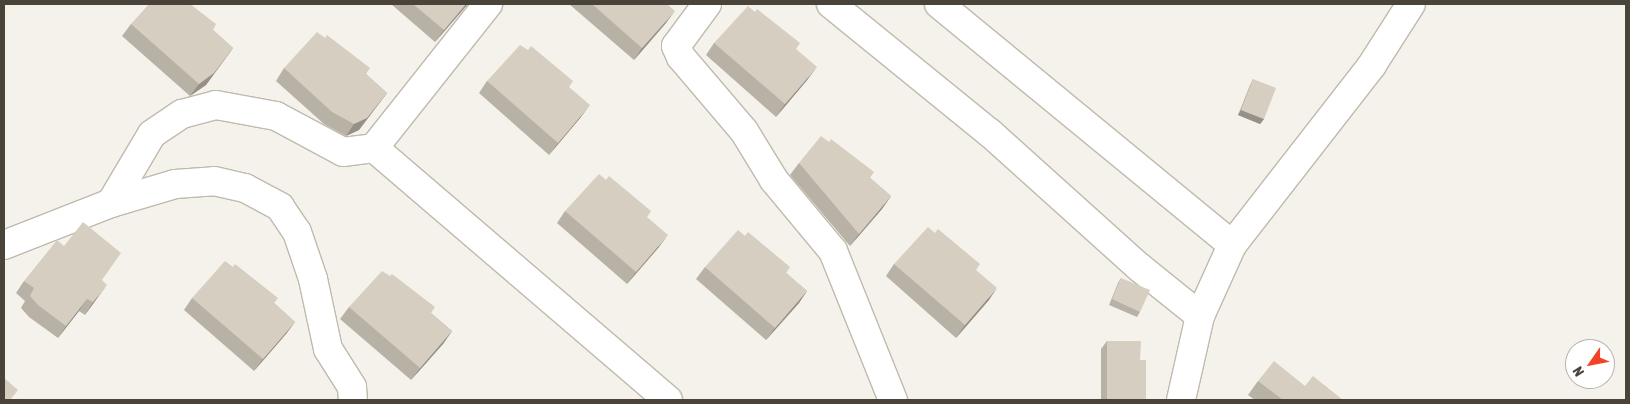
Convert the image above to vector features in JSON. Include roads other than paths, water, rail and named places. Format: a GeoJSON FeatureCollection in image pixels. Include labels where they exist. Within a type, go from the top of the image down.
{"type":"FeatureCollection","features":[{"type":"Feature","properties":{"kind":"street"},"geometry":{"type":"LineString","coordinates":[[111,203],[152,134],[182,114],[216,105],[276,116],[343,152],[374,148],[488,4]]}},
{"type":"Feature","properties":{"kind":"street"},"geometry":{"type":"LineString","coordinates":[[707,4],[676,46],[681,57],[744,131],[774,180],[833,252],[893,400]]}},
{"type":"Feature","properties":{"kind":"street"},"geometry":{"type":"LineString","coordinates":[[832,4],[990,133],[1139,267],[1200,316]]}},
{"type":"Feature","properties":{"kind":"street"},"geometry":{"type":"LineString","coordinates":[[939,4],[1232,246]]}},
{"type":"Feature","properties":{"kind":"street"},"geometry":{"type":"LineString","coordinates":[[1182,400],[1200,316],[1232,246],[1372,64],[1412,4]]}},
{"type":"Feature","properties":{"kind":"street"},"geometry":{"type":"LineString","coordinates":[[374,148],[668,400]]}},
{"type":"Feature","properties":{"kind":"street"},"geometry":{"type":"LineString","coordinates":[[4,245],[111,203],[176,184],[214,182],[245,188],[280,207],[297,232],[313,279],[328,349],[352,387],[353,400]]}}]}
